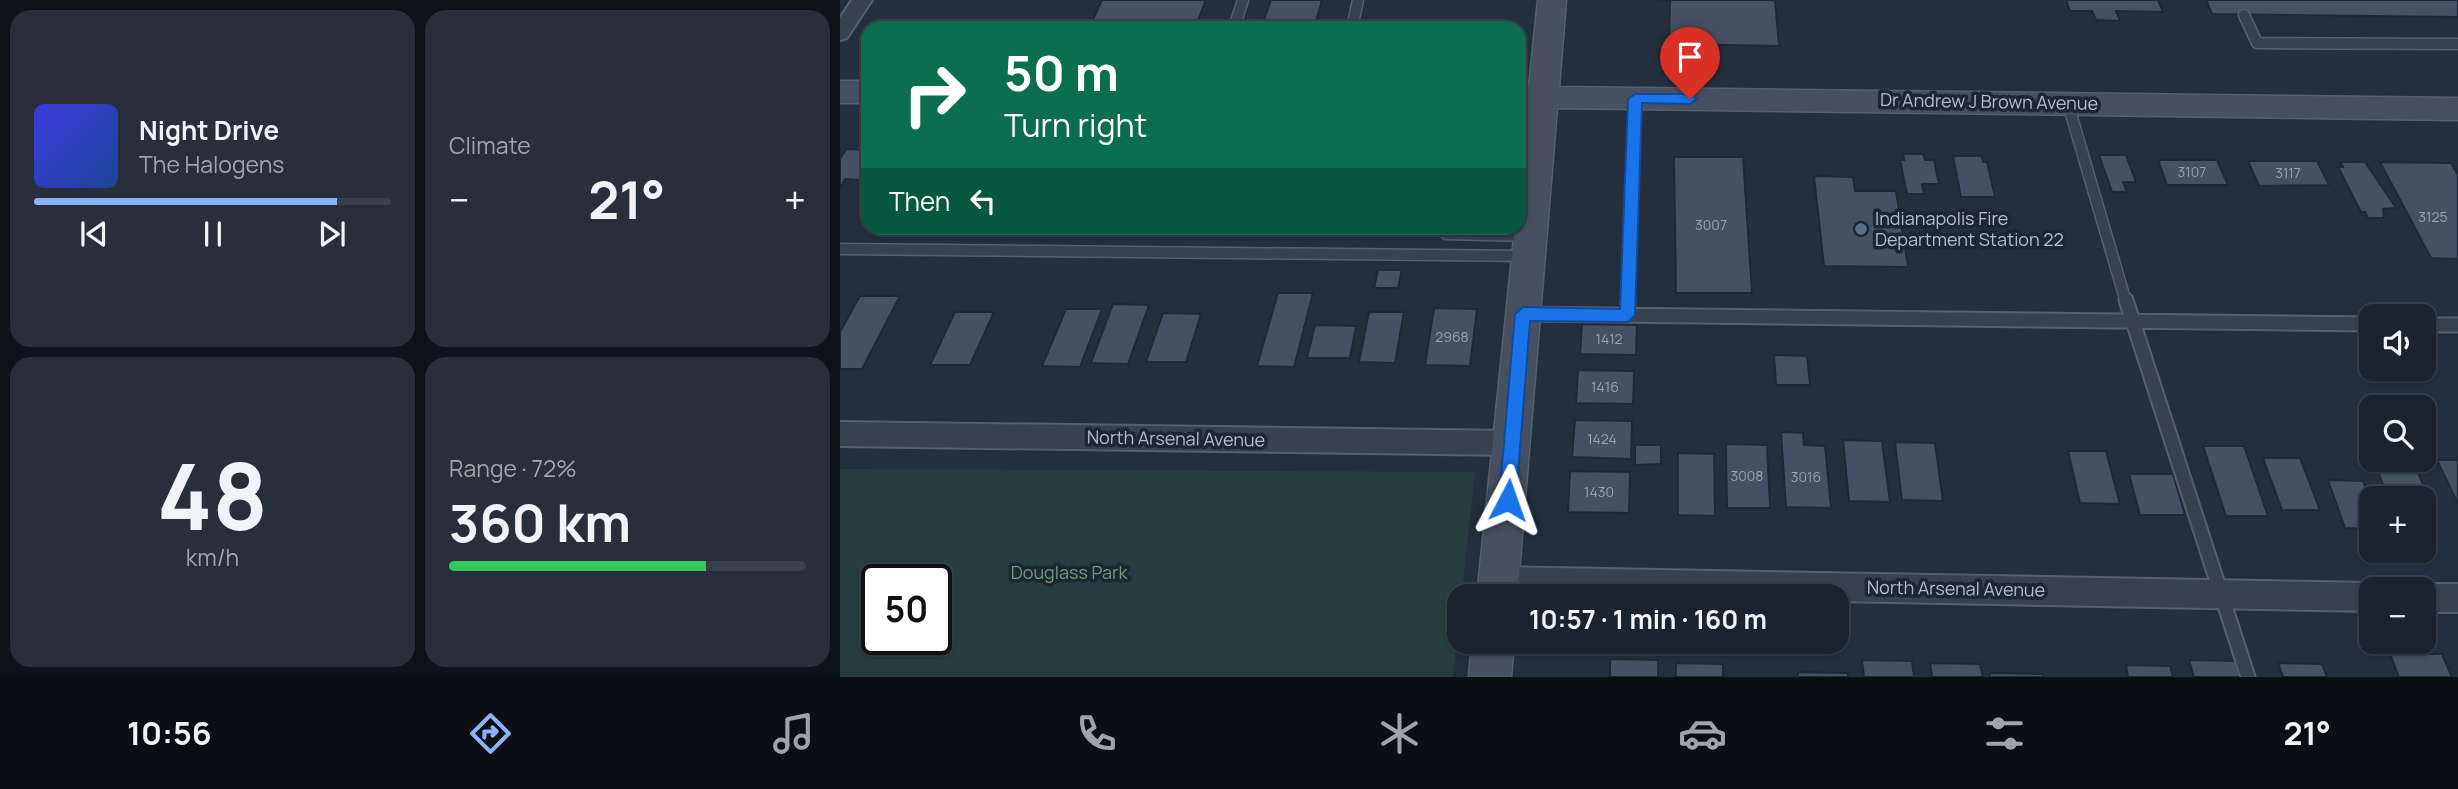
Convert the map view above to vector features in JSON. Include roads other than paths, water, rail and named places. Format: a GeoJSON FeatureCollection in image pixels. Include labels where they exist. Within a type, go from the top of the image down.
{"type":"FeatureCollection","features":[{"type":"Feature","properties":{"kind":"main road"},"geometry":{"type":"LineString","coordinates":[[1498,584],[1529,246],[1531,97],[1552,0]]}},
{"type":"Feature","properties":{"kind":"main road"},"geometry":{"type":"LineString","coordinates":[[840,92],[861,92]]}},
{"type":"Feature","properties":{"kind":"main road","name":"Dr Andrew J Brown Avenue"},"geometry":{"type":"LineString","coordinates":[[1531,97],[2458,109]]}},
{"type":"Feature","properties":{"kind":"main road"},"geometry":{"type":"LineString","coordinates":[[1490,677],[1492,654]]}},
{"type":"Feature","properties":{"kind":"street"},"geometry":{"type":"LineString","coordinates":[[840,33],[862,0]]}},
{"type":"Feature","properties":{"kind":"street","name":"North Arsenal Avenue"},"geometry":{"type":"LineString","coordinates":[[840,434],[1512,443]]}},
{"type":"Feature","properties":{"kind":"street","name":"North Arsenal Avenue"},"geometry":{"type":"LineString","coordinates":[[1849,591],[2359,597]]}},
{"type":"Feature","properties":{"kind":"street"},"geometry":{"type":"LineString","coordinates":[[2436,597],[2458,598]]}},
{"type":"Feature","properties":{"kind":"lane"},"geometry":{"type":"LineString","coordinates":[[1236,21],[1243,0]]}},
{"type":"Feature","properties":{"kind":"lane"},"geometry":{"type":"LineString","coordinates":[[1354,21],[1358,0]]}},
{"type":"Feature","properties":{"kind":"lane"},"geometry":{"type":"LineString","coordinates":[[2244,15],[2257,43],[2458,44]]}},
{"type":"Feature","properties":{"kind":"lane"},"geometry":{"type":"LineString","coordinates":[[1628,315],[1635,99]]}},
{"type":"Feature","properties":{"kind":"lane"},"geometry":{"type":"LineString","coordinates":[[2068,104],[2132,321],[2248,677]]}},
{"type":"Feature","properties":{"kind":"lane"},"geometry":{"type":"LineString","coordinates":[[1453,235],[1529,246]]}},
{"type":"Feature","properties":{"kind":"lane"},"geometry":{"type":"LineString","coordinates":[[840,249],[1358,251],[1529,246]]}},
{"type":"Feature","properties":{"kind":"lane"},"geometry":{"type":"LineString","coordinates":[[1523,314],[2359,324]]}},
{"type":"Feature","properties":{"kind":"lane"},"geometry":{"type":"LineString","coordinates":[[2436,325],[2458,325]]}},
{"type":"Feature","properties":{"kind":"place","name":"Indianapolis Fire Department Station 22"},"geometry":{"type":"Point","coordinates":[1861,229]}},
{"type":"Feature","properties":{"kind":"park label","name":"Douglass Park"},"geometry":{"type":"Point","coordinates":[1069,573]}}]}
